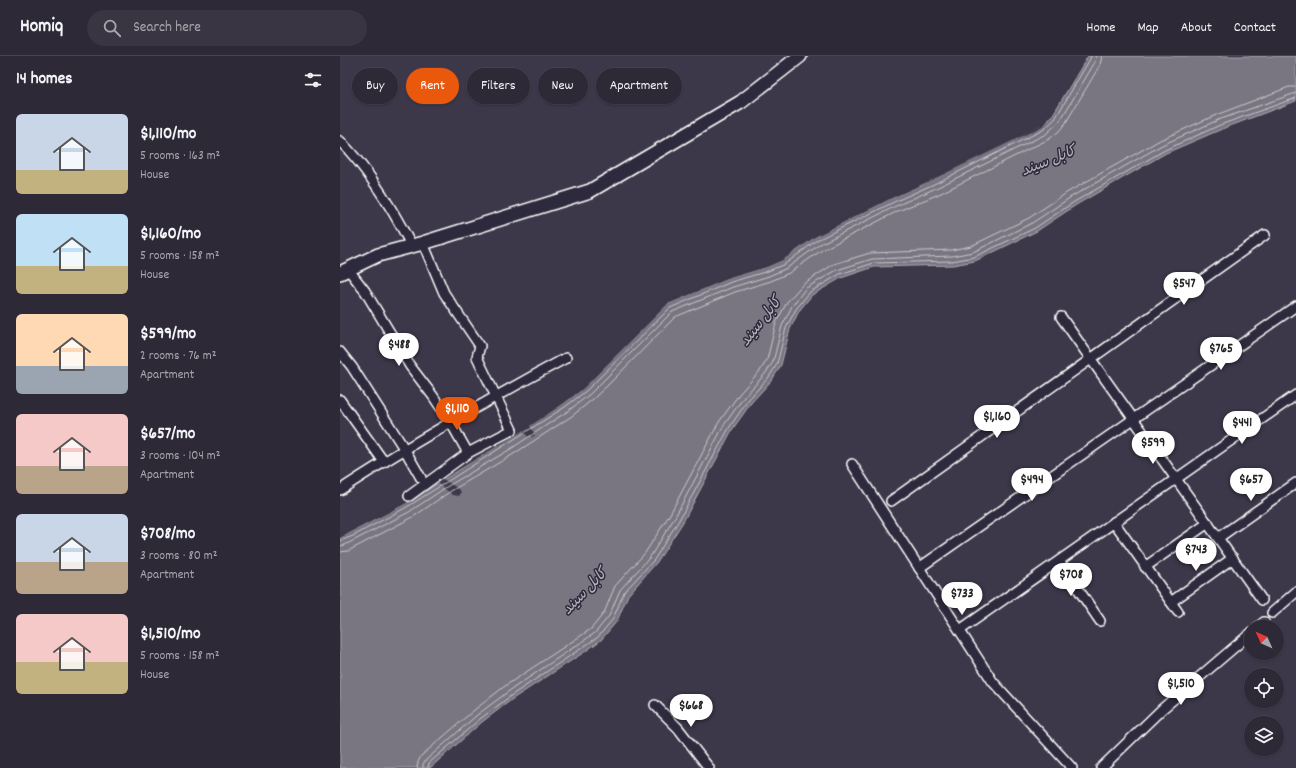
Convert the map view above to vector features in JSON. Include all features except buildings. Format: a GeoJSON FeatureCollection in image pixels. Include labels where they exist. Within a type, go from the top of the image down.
{"type":"FeatureCollection","features":[{"type":"Feature","properties":{"kind":"street"},"geometry":{"type":"LineString","coordinates":[[468,453],[451,423],[433,396],[410,366],[365,291],[344,271],[378,255],[590,190],[741,102],[800,56]]}},
{"type":"Feature","properties":{"kind":"street"},"geometry":{"type":"LineString","coordinates":[[340,141],[355,156],[385,198],[399,222],[417,244],[444,293],[480,346],[477,357],[512,430],[468,453],[409,496]]}},
{"type":"Feature","properties":{"kind":"street"},"geometry":{"type":"LineString","coordinates":[[892,501],[1265,235]]}},
{"type":"Feature","properties":{"kind":"street"},"geometry":{"type":"LineString","coordinates":[[918,568],[1296,306]]}},
{"type":"Feature","properties":{"kind":"street"},"geometry":{"type":"LineString","coordinates":[[1061,317],[1262,600]]}},
{"type":"Feature","properties":{"kind":"street"},"geometry":{"type":"LineString","coordinates":[[340,352],[352,367],[421,478]]}},
{"type":"Feature","properties":{"kind":"street"},"geometry":{"type":"LineString","coordinates":[[340,490],[384,462],[496,396],[566,358]]}},
{"type":"Feature","properties":{"kind":"street"},"geometry":{"type":"LineString","coordinates":[[960,630],[1296,394]]}},
{"type":"Feature","properties":{"kind":"street"},"geometry":{"type":"LineString","coordinates":[[340,400],[384,462]]}},
{"type":"Feature","properties":{"kind":"street"},"geometry":{"type":"LineString","coordinates":[[852,464],[993,682],[1072,768]]}},
{"type":"Feature","properties":{"kind":"street"},"geometry":{"type":"LineString","coordinates":[[1218,538],[1296,483]]}},
{"type":"Feature","properties":{"kind":"street"},"geometry":{"type":"LineString","coordinates":[[1114,522],[1178,612]]}},
{"type":"Feature","properties":{"kind":"street"},"geometry":{"type":"LineString","coordinates":[[1145,567],[1208,523]]}},
{"type":"Feature","properties":{"kind":"street"},"geometry":{"type":"LineString","coordinates":[[1170,602],[1233,558]]}},
{"type":"Feature","properties":{"kind":"street"},"geometry":{"type":"LineString","coordinates":[[1059,561],[1100,621]]}},
{"type":"Feature","properties":{"kind":"street"},"geometry":{"type":"LineString","coordinates":[[1272,613],[1296,592]]}},
{"type":"Feature","properties":{"kind":"street"},"geometry":{"type":"LineString","coordinates":[[1101,768],[1162,709],[1244,639]]}},
{"type":"Feature","properties":{"kind":"street"},"geometry":{"type":"LineString","coordinates":[[655,705],[678,728],[708,768]]}},
{"type":"Feature","properties":{"kind":"water","name":"کابل سيند"},"geometry":{"type":"Polygon","coordinates":[[[1088,56],[1296,56],[1296,101],[1222,129],[1166,153],[1076,205],[1037,231],[975,261],[953,265],[874,267],[841,278],[812,295],[799,311],[790,329],[781,365],[772,380],[751,403],[732,430],[683,522],[657,562],[628,595],[617,621],[601,640],[514,698],[482,722],[430,768],[340,768],[340,538],[405,504],[563,404],[584,388],[668,304],[730,278],[767,267],[783,260],[815,237],[1047,122],[1088,56]]]}},
{"type":"Feature","properties":{"kind":"pier"},"geometry":{"type":"Polygon","coordinates":[[[1048,118],[1047,122],[1041,127],[892,198],[815,237],[783,260],[767,267],[730,278],[668,304],[584,388],[530,426],[535,435],[532,437],[527,436],[524,430],[443,479],[460,490],[461,493],[459,496],[453,495],[437,483],[405,504],[340,538],[340,536],[423,491],[442,477],[562,402],[582,386],[667,302],[729,276],[766,265],[782,258],[814,235],[891,196],[1040,125],[1048,118]]]}}]}
